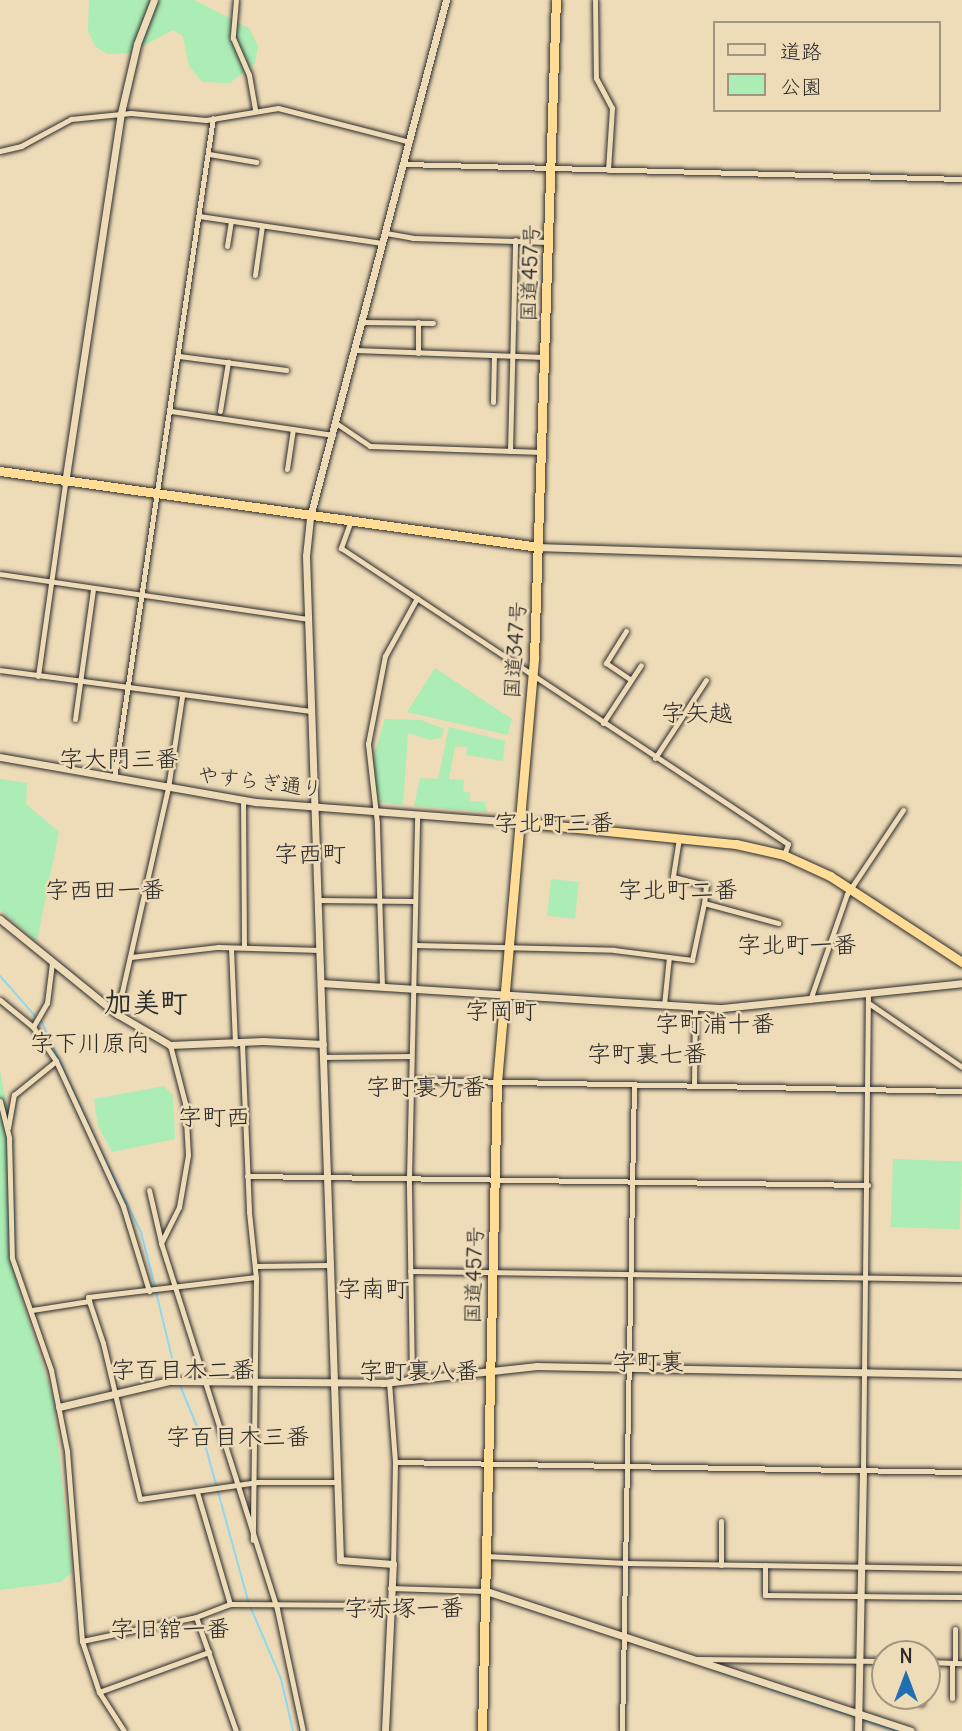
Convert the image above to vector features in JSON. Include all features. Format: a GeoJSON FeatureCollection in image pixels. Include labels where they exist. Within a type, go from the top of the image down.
{"type":"FeatureCollection","features":[{"type":"Feature","properties":{"kind":"highway","name":"国道457号"},"geometry":{"type":"LineString","coordinates":[[539,547],[556,0]]}},
{"type":"Feature","properties":{"kind":"highway"},"geometry":{"type":"LineString","coordinates":[[0,471],[65,484],[157,497],[539,547]]}},
{"type":"Feature","properties":{"kind":"highway","name":"国道347号"},"geometry":{"type":"LineString","coordinates":[[518,822],[532,676],[539,547]]}},
{"type":"Feature","properties":{"kind":"highway","name":"国道457号"},"geometry":{"type":"LineString","coordinates":[[482,1731],[487,1369],[493,1272],[497,1082],[518,822]]}},
{"type":"Feature","properties":{"kind":"highway"},"geometry":{"type":"LineString","coordinates":[[518,822],[679,838],[784,855],[850,889],[962,962]]}},
{"type":"Feature","properties":{"kind":"street"},"geometry":{"type":"LineString","coordinates":[[38,676],[121,113],[137,44],[154,0]]}},
{"type":"Feature","properties":{"kind":"street"},"geometry":{"type":"LineString","coordinates":[[236,0],[233,38],[249,75],[255,110]]}},
{"type":"Feature","properties":{"kind":"street"},"geometry":{"type":"LineString","coordinates":[[393,1564],[340,1560],[307,619],[310,517],[446,0]]}},
{"type":"Feature","properties":{"kind":"street"},"geometry":{"type":"LineString","coordinates":[[595,0],[596,78],[612,108],[608,170]]}},
{"type":"Feature","properties":{"kind":"street"},"geometry":{"type":"LineString","coordinates":[[0,151],[21,146],[62,121],[121,113],[213,118],[255,110],[296,111],[410,142]]}},
{"type":"Feature","properties":{"kind":"street"},"geometry":{"type":"LineString","coordinates":[[114,778],[144,597],[213,118]]}},
{"type":"Feature","properties":{"kind":"street"},"geometry":{"type":"LineString","coordinates":[[209,155],[256,162]]}},
{"type":"Feature","properties":{"kind":"street"},"geometry":{"type":"LineString","coordinates":[[404,163],[962,179]]}},
{"type":"Feature","properties":{"kind":"street"},"geometry":{"type":"LineString","coordinates":[[199,216],[382,243]]}},
{"type":"Feature","properties":{"kind":"street"},"geometry":{"type":"LineString","coordinates":[[228,246],[231,221]]}},
{"type":"Feature","properties":{"kind":"street"},"geometry":{"type":"LineString","coordinates":[[255,275],[262,226]]}},
{"type":"Feature","properties":{"kind":"street"},"geometry":{"type":"LineString","coordinates":[[386,233],[413,238],[549,242]]}},
{"type":"Feature","properties":{"kind":"street"},"geometry":{"type":"LineString","coordinates":[[509,451],[515,240]]}},
{"type":"Feature","properties":{"kind":"street"},"geometry":{"type":"LineString","coordinates":[[363,321],[433,323]]}},
{"type":"Feature","properties":{"kind":"street"},"geometry":{"type":"LineString","coordinates":[[418,322],[418,353]]}},
{"type":"Feature","properties":{"kind":"street"},"geometry":{"type":"LineString","coordinates":[[355,351],[545,357]]}},
{"type":"Feature","properties":{"kind":"street"},"geometry":{"type":"LineString","coordinates":[[179,356],[286,370]]}},
{"type":"Feature","properties":{"kind":"street"},"geometry":{"type":"LineString","coordinates":[[493,402],[494,356]]}},
{"type":"Feature","properties":{"kind":"street"},"geometry":{"type":"LineString","coordinates":[[220,411],[228,362]]}},
{"type":"Feature","properties":{"kind":"street"},"geometry":{"type":"LineString","coordinates":[[171,411],[333,435]]}},
{"type":"Feature","properties":{"kind":"street"},"geometry":{"type":"LineString","coordinates":[[336,423],[370,446],[542,452]]}},
{"type":"Feature","properties":{"kind":"street"},"geometry":{"type":"LineString","coordinates":[[287,469],[293,429]]}},
{"type":"Feature","properties":{"kind":"street"},"geometry":{"type":"LineString","coordinates":[[350,523],[341,548],[788,844],[784,855]]}},
{"type":"Feature","properties":{"kind":"street"},"geometry":{"type":"LineString","coordinates":[[539,547],[962,560]]}},
{"type":"Feature","properties":{"kind":"street"},"geometry":{"type":"LineString","coordinates":[[0,574],[307,619]]}},
{"type":"Feature","properties":{"kind":"street"},"geometry":{"type":"LineString","coordinates":[[75,719],[93,589]]}},
{"type":"Feature","properties":{"kind":"street"},"geometry":{"type":"LineString","coordinates":[[382,986],[384,936],[379,900],[376,812],[367,756],[385,656],[417,598]]}},
{"type":"Feature","properties":{"kind":"street"},"geometry":{"type":"LineString","coordinates":[[625,631],[606,663],[631,680]]}},
{"type":"Feature","properties":{"kind":"street"},"geometry":{"type":"LineString","coordinates":[[603,723],[641,665]]}},
{"type":"Feature","properties":{"kind":"street"},"geometry":{"type":"LineString","coordinates":[[0,670],[310,711]]}},
{"type":"Feature","properties":{"kind":"street"},"geometry":{"type":"LineString","coordinates":[[655,758],[706,680]]}},
{"type":"Feature","properties":{"kind":"street"},"geometry":{"type":"LineString","coordinates":[[117,1014],[168,788],[182,695]]}},
{"type":"Feature","properties":{"kind":"street","name":"やすらぎ通り"},"geometry":{"type":"LineString","coordinates":[[0,757],[243,800],[518,822]]}},
{"type":"Feature","properties":{"kind":"street"},"geometry":{"type":"LineString","coordinates":[[243,800],[244,947]]}},
{"type":"Feature","properties":{"kind":"street"},"geometry":{"type":"LineString","coordinates":[[809,1001],[850,889],[903,810]]}},
{"type":"Feature","properties":{"kind":"street"},"geometry":{"type":"LineString","coordinates":[[412,1379],[409,1177],[417,815]]}},
{"type":"Feature","properties":{"kind":"street"},"geometry":{"type":"LineString","coordinates":[[415,945],[614,950],[692,960],[706,885],[673,877],[679,838]]}},
{"type":"Feature","properties":{"kind":"street"},"geometry":{"type":"LineString","coordinates":[[318,900],[415,901]]}},
{"type":"Feature","properties":{"kind":"street"},"geometry":{"type":"LineString","coordinates":[[704,903],[778,922]]}},
{"type":"Feature","properties":{"kind":"street"},"geometry":{"type":"LineString","coordinates":[[0,919],[117,1014],[170,1045],[323,1044]]}},
{"type":"Feature","properties":{"kind":"street"},"geometry":{"type":"LineString","coordinates":[[131,957],[244,947],[320,950]]}},
{"type":"Feature","properties":{"kind":"street"},"geometry":{"type":"LineString","coordinates":[[231,948],[256,1278],[253,1540]]}},
{"type":"Feature","properties":{"kind":"street"},"geometry":{"type":"LineString","coordinates":[[664,1005],[669,957]]}},
{"type":"Feature","properties":{"kind":"street"},"geometry":{"type":"LineString","coordinates":[[35,1025],[42,1016],[52,963]]}},
{"type":"Feature","properties":{"kind":"street"},"geometry":{"type":"LineString","coordinates":[[321,983],[695,1008],[809,1001],[959,985]]}},
{"type":"Feature","properties":{"kind":"street"},"geometry":{"type":"LineString","coordinates":[[858,1731],[867,1278],[868,995]]}},
{"type":"Feature","properties":{"kind":"street"},"geometry":{"type":"LineString","coordinates":[[0,1000],[35,1025],[56,1061],[123,1206],[150,1291]]}},
{"type":"Feature","properties":{"kind":"street"},"geometry":{"type":"LineString","coordinates":[[870,1004],[962,1067]]}},
{"type":"Feature","properties":{"kind":"street"},"geometry":{"type":"LineString","coordinates":[[694,1086],[695,1008]]}},
{"type":"Feature","properties":{"kind":"street"},"geometry":{"type":"LineString","coordinates":[[161,1242],[179,1207],[188,1155],[186,1103],[170,1045]]}},
{"type":"Feature","properties":{"kind":"street"},"geometry":{"type":"LineString","coordinates":[[323,1057],[411,1056]]}},
{"type":"Feature","properties":{"kind":"street"},"geometry":{"type":"LineString","coordinates":[[56,1061],[14,1095],[8,1130],[10,1244],[33,1310],[59,1407],[72,1496],[82,1641],[99,1692],[124,1731]]}},
{"type":"Feature","properties":{"kind":"street"},"geometry":{"type":"LineString","coordinates":[[412,1080],[962,1091]]}},
{"type":"Feature","properties":{"kind":"street"},"geometry":{"type":"LineString","coordinates":[[622,1731],[625,1467],[635,1181],[634,1085]]}},
{"type":"Feature","properties":{"kind":"street"},"geometry":{"type":"LineString","coordinates":[[0,1101],[8,1130]]}},
{"type":"Feature","properties":{"kind":"street"},"geometry":{"type":"LineString","coordinates":[[247,1176],[327,1174],[868,1185]]}},
{"type":"Feature","properties":{"kind":"street"},"geometry":{"type":"LineString","coordinates":[[149,1190],[171,1286],[274,1603],[303,1731]]}},
{"type":"Feature","properties":{"kind":"street"},"geometry":{"type":"LineString","coordinates":[[255,1266],[329,1265]]}},
{"type":"Feature","properties":{"kind":"street"},"geometry":{"type":"LineString","coordinates":[[410,1271],[962,1279]]}},
{"type":"Feature","properties":{"kind":"street"},"geometry":{"type":"LineString","coordinates":[[256,1278],[88,1297],[103,1343],[140,1499],[253,1482],[338,1482]]}},
{"type":"Feature","properties":{"kind":"street"},"geometry":{"type":"LineString","coordinates":[[33,1310],[89,1301]]}},
{"type":"Feature","properties":{"kind":"street"},"geometry":{"type":"LineString","coordinates":[[59,1407],[113,1392],[169,1381],[389,1382],[487,1369],[628,1368],[962,1374]]}},
{"type":"Feature","properties":{"kind":"street"},"geometry":{"type":"LineString","coordinates":[[385,1731],[395,1462],[389,1382]]}},
{"type":"Feature","properties":{"kind":"street"},"geometry":{"type":"LineString","coordinates":[[395,1462],[962,1472]]}},
{"type":"Feature","properties":{"kind":"street"},"geometry":{"type":"LineString","coordinates":[[197,1492],[230,1604]]}},
{"type":"Feature","properties":{"kind":"street"},"geometry":{"type":"LineString","coordinates":[[720,1565],[721,1521]]}},
{"type":"Feature","properties":{"kind":"street"},"geometry":{"type":"LineString","coordinates":[[486,1556],[625,1563],[962,1569]]}},
{"type":"Feature","properties":{"kind":"street"},"geometry":{"type":"LineString","coordinates":[[765,1565],[765,1595],[962,1598]]}},
{"type":"Feature","properties":{"kind":"street"},"geometry":{"type":"LineString","coordinates":[[390,1588],[485,1591],[911,1731]]}},
{"type":"Feature","properties":{"kind":"street"},"geometry":{"type":"LineString","coordinates":[[82,1641],[196,1617],[230,1604],[251,1602],[389,1605]]}},
{"type":"Feature","properties":{"kind":"street"},"geometry":{"type":"LineString","coordinates":[[196,1617],[236,1731]]}},
{"type":"Feature","properties":{"kind":"street"},"geometry":{"type":"LineString","coordinates":[[952,1698],[956,1663],[955,1629]]}},
{"type":"Feature","properties":{"kind":"street"},"geometry":{"type":"LineString","coordinates":[[99,1692],[209,1652]]}},
{"type":"Feature","properties":{"kind":"street"},"geometry":{"type":"LineString","coordinates":[[695,1659],[871,1661]]}},
{"type":"Feature","properties":{"kind":"green space"},"geometry":{"type":"Polygon","coordinates":[[[89,0],[194,0],[249,28],[258,46],[255,63],[230,83],[202,82],[189,66],[183,36],[173,30],[130,53],[107,54],[95,46],[88,31],[89,0]]]}},
{"type":"Feature","properties":{"kind":"green space"},"geometry":{"type":"Polygon","coordinates":[[[435,668],[512,719],[508,735],[407,712],[435,668]]]}},
{"type":"Feature","properties":{"kind":"green space"},"geometry":{"type":"Polygon","coordinates":[[[385,719],[421,720],[444,729],[441,738],[430,740],[408,733],[403,805],[379,802],[372,762],[385,719]]]}},
{"type":"Feature","properties":{"kind":"green space"},"geometry":{"type":"Polygon","coordinates":[[[449,727],[505,741],[503,761],[466,755],[467,747],[455,746],[449,779],[464,780],[463,791],[470,793],[470,801],[485,802],[487,812],[414,806],[420,778],[438,779],[449,727]]]}},
{"type":"Feature","properties":{"kind":"green space"},"geometry":{"type":"Polygon","coordinates":[[[0,779],[27,783],[26,804],[59,832],[37,941],[0,910],[0,779]]]}},
{"type":"Feature","properties":{"kind":"green space"},"geometry":{"type":"Polygon","coordinates":[[[551,879],[579,882],[575,919],[547,916],[551,879]]]}},
{"type":"Feature","properties":{"kind":"green space"},"geometry":{"type":"Polygon","coordinates":[[[0,1070],[13,1141],[17,1284],[53,1398],[72,1572],[61,1582],[0,1590],[0,1070]]]}},
{"type":"Feature","properties":{"kind":"green space"},"geometry":{"type":"Polygon","coordinates":[[[164,1086],[173,1096],[175,1139],[112,1152],[98,1126],[94,1099],[164,1086]]]}},
{"type":"Feature","properties":{"kind":"green space"},"geometry":{"type":"Polygon","coordinates":[[[893,1159],[962,1161],[960,1229],[891,1227],[893,1159]]]}},
{"type":"Feature","properties":{"kind":"waterway"},"geometry":{"type":"LineString","coordinates":[[0,976],[36,1017]]}},
{"type":"Feature","properties":{"kind":"waterway"},"geometry":{"type":"LineString","coordinates":[[41,1020],[96,1141]]}},
{"type":"Feature","properties":{"kind":"waterway"},"geometry":{"type":"LineString","coordinates":[[100,1150],[141,1232],[155,1286]]}},
{"type":"Feature","properties":{"kind":"waterway"},"geometry":{"type":"LineString","coordinates":[[156,1292],[177,1378]]}},
{"type":"Feature","properties":{"kind":"waterway"},"geometry":{"type":"LineString","coordinates":[[179,1383],[206,1448],[248,1601]]}},
{"type":"Feature","properties":{"kind":"waterway"},"geometry":{"type":"LineString","coordinates":[[250,1606],[281,1679],[293,1731]]}},
{"type":"Feature","properties":{"kind":"waterway"},"geometry":{"type":"LineString","coordinates":[[707,1667],[852,1716]]}},
{"type":"Feature","properties":{"kind":"waterway"},"geometry":{"type":"LineString","coordinates":[[866,1721],[897,1731]]}},
{"type":"Feature","properties":{"kind":"district","name":"字矢越"},"geometry":{"type":"Point","coordinates":[697,713]}},
{"type":"Feature","properties":{"kind":"district","name":"字大門三番"},"geometry":{"type":"Point","coordinates":[119,759]}},
{"type":"Feature","properties":{"kind":"district","name":"字北町三番"},"geometry":{"type":"Point","coordinates":[554,823]}},
{"type":"Feature","properties":{"kind":"district","name":"字西町"},"geometry":{"type":"Point","coordinates":[310,854]}},
{"type":"Feature","properties":{"kind":"district","name":"字西田一番"},"geometry":{"type":"Point","coordinates":[105,890]}},
{"type":"Feature","properties":{"kind":"district","name":"字北町二番"},"geometry":{"type":"Point","coordinates":[678,890]}},
{"type":"Feature","properties":{"kind":"district","name":"字北町一番"},"geometry":{"type":"Point","coordinates":[797,945]}},
{"type":"Feature","properties":{"kind":"district","name":"加美町"},"geometry":{"type":"Point","coordinates":[146,1002]}},
{"type":"Feature","properties":{"kind":"district","name":"字岡町"},"geometry":{"type":"Point","coordinates":[501,1011]}},
{"type":"Feature","properties":{"kind":"district","name":"字町浦十番"},"geometry":{"type":"Point","coordinates":[715,1024]}},
{"type":"Feature","properties":{"kind":"district","name":"字下川原向"},"geometry":{"type":"Point","coordinates":[90,1043]}},
{"type":"Feature","properties":{"kind":"district","name":"字町裏七番"},"geometry":{"type":"Point","coordinates":[647,1054]}},
{"type":"Feature","properties":{"kind":"district","name":"字町裏九番"},"geometry":{"type":"Point","coordinates":[426,1087]}},
{"type":"Feature","properties":{"kind":"district","name":"字町西"},"geometry":{"type":"Point","coordinates":[214,1117]}},
{"type":"Feature","properties":{"kind":"district","name":"字南町"},"geometry":{"type":"Point","coordinates":[373,1289]}},
{"type":"Feature","properties":{"kind":"district","name":"字町裏"},"geometry":{"type":"Point","coordinates":[648,1362]}},
{"type":"Feature","properties":{"kind":"district","name":"字百目木二番"},"geometry":{"type":"Point","coordinates":[183,1370]}},
{"type":"Feature","properties":{"kind":"district","name":"字町裏八番"},"geometry":{"type":"Point","coordinates":[419,1371]}},
{"type":"Feature","properties":{"kind":"district","name":"字百目木三番"},"geometry":{"type":"Point","coordinates":[238,1437]}},
{"type":"Feature","properties":{"kind":"district","name":"字赤塚一番"},"geometry":{"type":"Point","coordinates":[404,1608]}},
{"type":"Feature","properties":{"kind":"district","name":"字旧舘一番"},"geometry":{"type":"Point","coordinates":[170,1629]}}]}
